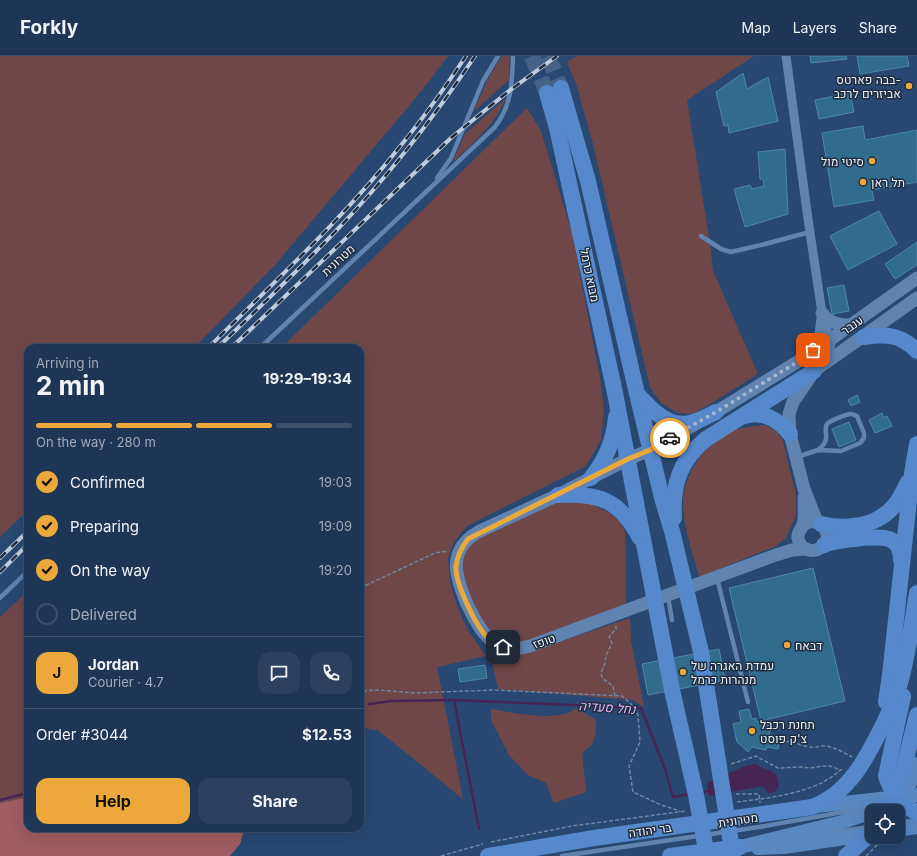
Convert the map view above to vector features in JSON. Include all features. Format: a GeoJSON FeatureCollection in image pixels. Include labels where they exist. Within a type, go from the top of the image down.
{"type":"FeatureCollection","features":[{"type":"Feature","properties":{"kind":"highway","name":"מבוא כרמל"},"geometry":{"type":"LineString","coordinates":[[675,545],[650,450],[588,181],[554,90],[557,128],[593,286],[672,690],[696,795],[707,856]]}},
{"type":"Feature","properties":{"kind":"highway"},"geometry":{"type":"LineString","coordinates":[[864,337],[883,335],[900,338],[911,344],[917,351]]}},
{"type":"Feature","properties":{"kind":"highway"},"geometry":{"type":"LineString","coordinates":[[670,856],[737,851],[729,791],[701,652],[675,545],[673,502],[675,486],[683,465],[697,446],[814,371]]}},
{"type":"Feature","properties":{"kind":"highway"},"geometry":{"type":"LineString","coordinates":[[637,394],[657,414],[673,422],[690,422],[716,412]]}},
{"type":"Feature","properties":{"kind":"highway"},"geometry":{"type":"LineString","coordinates":[[591,478],[602,464],[612,443],[615,430],[617,404]]}},
{"type":"Feature","properties":{"kind":"highway"},"geometry":{"type":"LineString","coordinates":[[740,418],[748,415],[764,415],[780,423],[790,434]]}},
{"type":"Feature","properties":{"kind":"highway"},"geometry":{"type":"LineString","coordinates":[[876,739],[882,721],[888,692],[901,564],[917,444]]}},
{"type":"Feature","properties":{"kind":"highway"},"geometry":{"type":"LineString","coordinates":[[819,523],[838,527],[851,527],[874,521],[895,505],[912,473]]}},
{"type":"Feature","properties":{"kind":"highway"},"geometry":{"type":"LineString","coordinates":[[558,495],[594,496],[608,501],[622,512],[631,523],[645,548]]}},
{"type":"Feature","properties":{"kind":"highway"},"geometry":{"type":"LineString","coordinates":[[824,545],[838,540],[884,537],[895,542],[898,546],[901,556],[901,564]]}},
{"type":"Feature","properties":{"kind":"highway"},"geometry":{"type":"LineString","coordinates":[[876,739],[897,693],[906,655],[917,593]]}},
{"type":"Feature","properties":{"kind":"highway"},"geometry":{"type":"LineString","coordinates":[[892,804],[886,770],[904,690],[906,655]]}},
{"type":"Feature","properties":{"kind":"highway"},"geometry":{"type":"LineString","coordinates":[[893,804],[902,775],[917,715]]}},
{"type":"Feature","properties":{"kind":"highway","name":"בר יהודה"},"geometry":{"type":"LineString","coordinates":[[488,856],[594,838],[812,807],[828,800],[851,780],[876,739]]}},
{"type":"Feature","properties":{"kind":"highway"},"geometry":{"type":"LineString","coordinates":[[846,856],[865,839]]}},
{"type":"Feature","properties":{"kind":"main road"},"geometry":{"type":"LineString","coordinates":[[894,804],[912,780],[917,764]]}},
{"type":"Feature","properties":{"kind":"main road"},"geometry":{"type":"LineString","coordinates":[[812,807],[865,806]]}},
{"type":"Feature","properties":{"kind":"main road"},"geometry":{"type":"LineString","coordinates":[[737,851],[865,815]]}},
{"type":"Feature","properties":{"kind":"main road"},"geometry":{"type":"LineString","coordinates":[[905,829],[917,827]]}},
{"type":"Feature","properties":{"kind":"main road"},"geometry":{"type":"LineString","coordinates":[[737,851],[784,847],[865,835]]}},
{"type":"Feature","properties":{"kind":"street"},"geometry":{"type":"LineString","coordinates":[[784,390],[823,356],[830,347],[830,340],[822,313],[786,56]]}},
{"type":"Feature","properties":{"kind":"street","name":"ענבר"},"geometry":{"type":"LineString","coordinates":[[558,495],[628,459],[650,450],[716,412],[810,354],[917,278]]}},
{"type":"Feature","properties":{"kind":"street","name":"ענבר"},"geometry":{"type":"LineString","coordinates":[[804,489],[788,421],[791,408],[801,388],[814,371],[917,298]]}},
{"type":"Feature","properties":{"kind":"street"},"geometry":{"type":"LineString","coordinates":[[822,313],[831,321],[842,325],[852,324]]}},
{"type":"Feature","properties":{"kind":"street"},"geometry":{"type":"LineString","coordinates":[[810,354],[818,343],[822,313]]}},
{"type":"Feature","properties":{"kind":"street"},"geometry":{"type":"LineString","coordinates":[[804,489],[819,523],[826,531],[827,536],[824,545],[816,550],[806,549],[799,542],[804,489]]}},
{"type":"Feature","properties":{"kind":"street","name":"טופז"},"geometry":{"type":"LineString","coordinates":[[558,495],[487,527],[468,539],[459,552],[456,574],[474,618],[478,626],[489,639],[503,647],[517,648],[530,646],[792,550],[806,549]]}},
{"type":"Feature","properties":{"kind":"street"},"geometry":{"type":"LineString","coordinates":[[776,556],[785,548],[807,522],[819,523]]}},
{"type":"Feature","properties":{"kind":"lane","name":"מטרונית"},"geometry":{"type":"LineString","coordinates":[[430,187],[451,158],[483,81],[498,56]]}},
{"type":"Feature","properties":{"kind":"lane","name":"מטרונית"},"geometry":{"type":"LineString","coordinates":[[264,344],[499,121],[511,92],[513,56]]}},
{"type":"Feature","properties":{"kind":"lane"},"geometry":{"type":"LineString","coordinates":[[701,236],[721,249],[731,252],[810,232]]}},
{"type":"Feature","properties":{"kind":"lane"},"geometry":{"type":"LineString","coordinates":[[796,457],[818,450],[841,451],[860,443],[864,438],[864,433],[857,416],[848,414],[828,423],[826,426],[826,441],[818,450]]}},
{"type":"Feature","properties":{"kind":"lane"},"geometry":{"type":"LineString","coordinates":[[0,598],[24,575]]}},
{"type":"Feature","properties":{"kind":"lane"},"geometry":{"type":"LineString","coordinates":[[716,578],[748,702]]}},
{"type":"Feature","properties":{"kind":"lane"},"geometry":{"type":"LineString","coordinates":[[668,596],[672,620]]}},
{"type":"Feature","properties":{"kind":"lane","name":"מטרונית"},"geometry":{"type":"LineString","coordinates":[[562,856],[865,810]]}},
{"type":"Feature","properties":{"kind":"lane"},"geometry":{"type":"LineString","coordinates":[[905,822],[917,820]]}},
{"type":"Feature","properties":{"kind":"lane"},"geometry":{"type":"LineString","coordinates":[[810,836],[865,829]]}},
{"type":"Feature","properties":{"kind":"lane"},"geometry":{"type":"LineString","coordinates":[[737,851],[802,837]]}},
{"type":"Feature","properties":{"kind":"path"},"geometry":{"type":"LineString","coordinates":[[364,586],[435,553],[446,551],[459,552]]}},
{"type":"Feature","properties":{"kind":"path"},"geometry":{"type":"LineString","coordinates":[[615,696],[613,686],[602,678],[601,673],[606,656],[612,644],[609,637],[616,629],[618,614]]}},
{"type":"Feature","properties":{"kind":"path"},"geometry":{"type":"LineString","coordinates":[[364,691],[377,690],[414,693],[494,690],[622,696],[631,704],[638,715],[640,742],[629,766],[633,792],[661,805],[682,812]]}},
{"type":"Feature","properties":{"kind":"path"},"geometry":{"type":"LineString","coordinates":[[780,742],[788,741],[809,747],[823,746],[833,748],[856,758]]}},
{"type":"Feature","properties":{"kind":"path"},"geometry":{"type":"LineString","coordinates":[[731,764],[756,756],[778,768],[810,768],[830,766],[844,770]]}},
{"type":"Feature","properties":{"kind":"path"},"geometry":{"type":"LineString","coordinates":[[734,802],[759,800],[810,788],[833,777],[840,770]]}},
{"type":"Feature","properties":{"kind":"path"},"geometry":{"type":"LineString","coordinates":[[729,791],[759,794],[760,805]]}},
{"type":"Feature","properties":{"kind":"path"},"geometry":{"type":"LineString","coordinates":[[866,856],[871,851]]}},
{"type":"Feature","properties":{"kind":"shaded area"},"geometry":{"type":"Polygon","coordinates":[[[0,56],[448,56],[419,94],[275,265],[198,344],[24,344],[24,514],[0,537],[0,56]]]}},
{"type":"Feature","properties":{"kind":"shaded area"},"geometry":{"type":"Polygon","coordinates":[[[502,56],[510,56],[509,80],[473,112],[490,75],[502,56]]]}},
{"type":"Feature","properties":{"kind":"shaded area"},"geometry":{"type":"Polygon","coordinates":[[[577,56],[754,56],[687,100],[713,271],[758,374],[692,414],[678,413],[661,403],[650,387],[593,144],[577,87],[567,62],[577,56]]]}},
{"type":"Feature","properties":{"kind":"shaded area"},"geometry":{"type":"Polygon","coordinates":[[[506,98],[496,117],[476,141],[452,163],[465,134],[506,98]]]}},
{"type":"Feature","properties":{"kind":"shaded area"},"geometry":{"type":"Polygon","coordinates":[[[527,108],[541,131],[572,233],[600,378],[604,409],[601,440],[586,466],[467,526],[454,542],[448,558],[450,582],[458,609],[469,632],[486,656],[437,667],[463,799],[379,731],[364,728],[364,344],[285,344],[527,108]]]}},
{"type":"Feature","properties":{"kind":"shaded area"},"geometry":{"type":"Polygon","coordinates":[[[764,425],[775,431],[783,441],[796,495],[796,515],[786,538],[776,546],[699,577],[687,533],[683,506],[683,496],[690,474],[703,453],[720,437],[737,429],[764,425]]]}},
{"type":"Feature","properties":{"kind":"shaded area"},"geometry":{"type":"Polygon","coordinates":[[[560,500],[589,503],[610,513],[619,521],[625,532],[626,605],[523,642],[504,642],[492,635],[479,616],[463,579],[462,562],[467,549],[476,540],[560,500]]]}},
{"type":"Feature","properties":{"kind":"shaded area"},"geometry":{"type":"Polygon","coordinates":[[[24,595],[24,798],[0,803],[0,617],[24,595]]]}},
{"type":"Feature","properties":{"kind":"shaded area"},"geometry":{"type":"Polygon","coordinates":[[[630,618],[631,641],[644,707],[633,700],[498,689],[492,661],[514,657],[630,618]]]}},
{"type":"Feature","properties":{"kind":"shaded area"},"geometry":{"type":"Polygon","coordinates":[[[576,708],[596,720],[596,733],[593,741],[582,754],[586,792],[554,803],[546,783],[528,775],[509,755],[491,720],[491,709],[528,715],[547,716],[565,714],[576,708]]]}},
{"type":"Feature","properties":{"kind":"shaded area"},"geometry":{"type":"Polygon","coordinates":[[[755,764],[776,774],[779,785],[775,792],[768,793],[763,786],[709,796],[707,783],[742,767],[755,764]]]}},
{"type":"Feature","properties":{"kind":"shaded area"},"geometry":{"type":"Polygon","coordinates":[[[24,798],[24,832],[244,832],[240,844],[230,856],[0,856],[0,803],[24,798]]]}},
{"type":"Feature","properties":{"kind":"building"},"geometry":{"type":"Polygon","coordinates":[[[810,56],[846,56],[847,59],[811,63],[810,56]]]}},
{"type":"Feature","properties":{"kind":"building"},"geometry":{"type":"Polygon","coordinates":[[[857,56],[907,56],[909,66],[860,74],[857,56]]]}},
{"type":"Feature","properties":{"kind":"building"},"geometry":{"type":"Polygon","coordinates":[[[743,73],[747,89],[768,77],[778,121],[729,133],[728,125],[724,126],[716,92],[743,73]]]}},
{"type":"Feature","properties":{"kind":"building"},"geometry":{"type":"Polygon","coordinates":[[[850,93],[854,112],[819,119],[815,100],[850,93]]]}},
{"type":"Feature","properties":{"kind":"building","name":"סיטי מול"},"geometry":{"type":"Polygon","coordinates":[[[863,126],[865,140],[917,130],[917,182],[872,190],[874,200],[834,207],[822,133],[863,126]]]}},
{"type":"Feature","properties":{"kind":"building"},"geometry":{"type":"Polygon","coordinates":[[[785,149],[788,214],[745,227],[734,189],[750,185],[752,189],[764,186],[763,179],[760,179],[758,152],[785,149]]]}},
{"type":"Feature","properties":{"kind":"building"},"geometry":{"type":"Polygon","coordinates":[[[879,211],[897,244],[848,270],[830,236],[879,211]]]}},
{"type":"Feature","properties":{"kind":"building"},"geometry":{"type":"Polygon","coordinates":[[[917,242],[917,265],[895,279],[885,264],[917,242]]]}},
{"type":"Feature","properties":{"kind":"building"},"geometry":{"type":"Polygon","coordinates":[[[844,285],[849,311],[832,314],[827,288],[844,285]]]}},
{"type":"Feature","properties":{"kind":"building"},"geometry":{"type":"Polygon","coordinates":[[[857,395],[860,402],[851,406],[848,400],[857,395]]]}},
{"type":"Feature","properties":{"kind":"building"},"geometry":{"type":"Polygon","coordinates":[[[882,413],[884,418],[887,416],[892,426],[875,433],[869,420],[882,413]]]}},
{"type":"Feature","properties":{"kind":"building"},"geometry":{"type":"Polygon","coordinates":[[[849,422],[856,440],[839,447],[832,429],[849,422]]]}},
{"type":"Feature","properties":{"kind":"building","name":"דבאח"},"geometry":{"type":"Polygon","coordinates":[[[813,568],[845,701],[761,721],[729,588],[813,568]]]}},
{"type":"Feature","properties":{"kind":"building","name":"עמדת האגרה של מנהרות כרמל"},"geometry":{"type":"Polygon","coordinates":[[[719,649],[725,680],[648,695],[642,664],[719,649]]]}},
{"type":"Feature","properties":{"kind":"building"},"geometry":{"type":"Polygon","coordinates":[[[485,665],[487,678],[460,682],[458,669],[485,665]]]}},
{"type":"Feature","properties":{"kind":"building","name":"תחנת רכבל צ'ק פוסט"},"geometry":{"type":"Polygon","coordinates":[[[749,709],[752,719],[756,718],[756,721],[771,726],[769,736],[780,739],[778,749],[767,747],[766,750],[752,747],[748,752],[737,742],[733,724],[741,722],[739,711],[749,709]]]}},
{"type":"Feature","properties":{"kind":"waterway"},"geometry":{"type":"LineString","coordinates":[[454,700],[479,829]]}},
{"type":"Feature","properties":{"kind":"waterway","name":"נחל סעדיה"},"geometry":{"type":"LineString","coordinates":[[369,704],[392,701],[454,700],[641,708],[665,769],[673,797],[690,794]]}},
{"type":"Feature","properties":{"kind":"waterway","name":"נחל סעדיה"},"geometry":{"type":"LineString","coordinates":[[700,792],[711,791]]}},
{"type":"Feature","properties":{"kind":"waterway","name":"נחל סעדיה"},"geometry":{"type":"LineString","coordinates":[[0,800],[24,794]]}},
{"type":"Feature","properties":{"kind":"tunnel"},"geometry":{"type":"LineString","coordinates":[[532,56],[547,93]]}},
{"type":"Feature","properties":{"kind":"tunnel"},"geometry":{"type":"LineString","coordinates":[[548,56],[561,88]]}},
{"type":"Feature","properties":{"kind":"railway"},"geometry":{"type":"LineString","coordinates":[[212,344],[333,224],[380,171],[419,123],[466,56]]}},
{"type":"Feature","properties":{"kind":"railway"},"geometry":{"type":"LineString","coordinates":[[221,344],[320,248],[372,191],[443,103],[475,56]]}},
{"type":"Feature","properties":{"kind":"railway"},"geometry":{"type":"LineString","coordinates":[[235,344],[452,137],[509,91],[557,56]]}},
{"type":"Feature","properties":{"kind":"railway"},"geometry":{"type":"LineString","coordinates":[[0,558],[24,535]]}},
{"type":"Feature","properties":{"kind":"railway"},"geometry":{"type":"LineString","coordinates":[[0,572],[24,548]]}},
{"type":"Feature","properties":{"kind":"way so far"},"geometry":{"type":"LineString","coordinates":[[670,438],[716,412],[810,354],[813,350]]}},
{"type":"Feature","properties":{"kind":"place","name":"בבה פארטס- אביזרים לרכב"},"geometry":{"type":"Point","coordinates":[909,86]}},
{"type":"Feature","properties":{"kind":"place","name":"סיטי מול"},"geometry":{"type":"Point","coordinates":[872,161]}},
{"type":"Feature","properties":{"kind":"place","name":"תל ראן"},"geometry":{"type":"Point","coordinates":[863,182]}},
{"type":"Feature","properties":{"kind":"place","name":"דבאח"},"geometry":{"type":"Point","coordinates":[787,645]}},
{"type":"Feature","properties":{"kind":"place","name":"עמדת האגרה של מנהרות כרמל"},"geometry":{"type":"Point","coordinates":[683,672]}},
{"type":"Feature","properties":{"kind":"place","name":"תחנת רכבל צ'ק פוסט"},"geometry":{"type":"Point","coordinates":[752,731]}},
{"type":"Feature","properties":{"kind":"route"},"geometry":{"type":"LineString","coordinates":[[503,647],[495,644],[489,639],[478,626],[461,589],[456,574],[459,552],[468,539],[628,459],[650,450],[670,438]]}}]}
